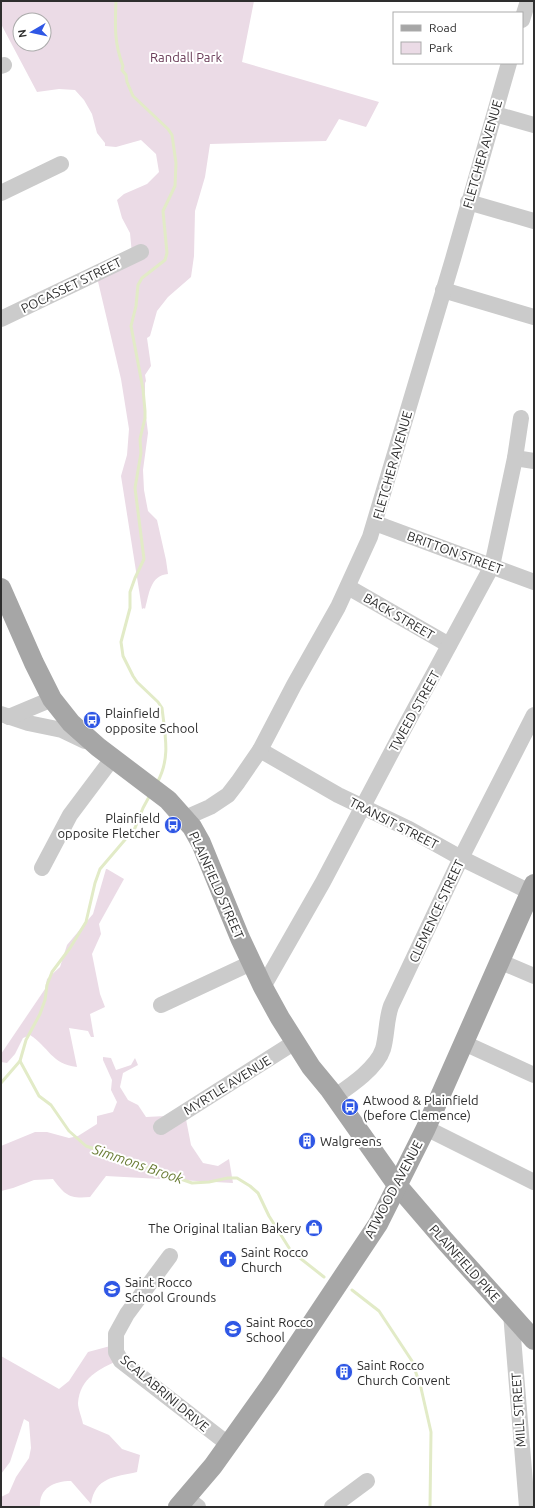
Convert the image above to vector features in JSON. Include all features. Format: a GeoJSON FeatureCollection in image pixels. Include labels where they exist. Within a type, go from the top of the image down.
{"type":"FeatureCollection","features":[{"type":"Feature","properties":{"kind":"main road","name":"PLAINFIELD STREET"},"geometry":{"type":"LineString","coordinates":[[1,588],[34,663],[52,699],[71,723],[105,753],[160,794],[185,818],[201,843],[251,963],[263,988],[295,1042],[397,1185]]}},
{"type":"Feature","properties":{"kind":"main road","name":"ATWOOD AVENUE"},"geometry":{"type":"LineString","coordinates":[[187,1504],[270,1386],[373,1230],[426,1128],[532,888]]}},
{"type":"Feature","properties":{"kind":"main road","name":"PLAINFIELD PIKE"},"geometry":{"type":"LineString","coordinates":[[397,1185],[448,1245],[534,1340]]}},
{"type":"Feature","properties":{"kind":"street"},"geometry":{"type":"LineString","coordinates":[[523,17],[528,1]]}},
{"type":"Feature","properties":{"kind":"street","name":"FLETCHER AVENUE"},"geometry":{"type":"LineString","coordinates":[[185,818],[210,807],[228,795],[260,750],[294,685],[338,607],[370,537],[509,64]]}},
{"type":"Feature","properties":{"kind":"street"},"geometry":{"type":"LineString","coordinates":[[495,114],[534,125]]}},
{"type":"Feature","properties":{"kind":"street"},"geometry":{"type":"LineString","coordinates":[[1,192],[61,164]]}},
{"type":"Feature","properties":{"kind":"street"},"geometry":{"type":"LineString","coordinates":[[468,202],[534,221]]}},
{"type":"Feature","properties":{"kind":"street","name":"POCASSET STREET"},"geometry":{"type":"LineString","coordinates":[[1,319],[141,252]]}},
{"type":"Feature","properties":{"kind":"street"},"geometry":{"type":"LineString","coordinates":[[443,290],[534,317]]}},
{"type":"Feature","properties":{"kind":"street","name":"TWEED STREET"},"geometry":{"type":"LineString","coordinates":[[263,988],[323,882],[492,566],[515,458],[521,418]]}},
{"type":"Feature","properties":{"kind":"street"},"geometry":{"type":"LineString","coordinates":[[515,458],[534,461]]}},
{"type":"Feature","properties":{"kind":"street","name":"BRITTON STREET"},"geometry":{"type":"LineString","coordinates":[[375,523],[534,582]]}},
{"type":"Feature","properties":{"kind":"street","name":"BACK STREET"},"geometry":{"type":"LineString","coordinates":[[348,587],[449,645]]}},
{"type":"Feature","properties":{"kind":"street"},"geometry":{"type":"LineString","coordinates":[[5,716],[52,699]]}},
{"type":"Feature","properties":{"kind":"street","name":"CLEMENCE STREET"},"geometry":{"type":"LineString","coordinates":[[334,1097],[355,1082],[379,1058],[383,1049],[389,1010],[461,858],[534,715]]}},
{"type":"Feature","properties":{"kind":"street"},"geometry":{"type":"LineString","coordinates":[[5,716],[28,723],[62,730],[105,753],[42,868]]}},
{"type":"Feature","properties":{"kind":"street","name":"TRANSIT STREET"},"geometry":{"type":"LineString","coordinates":[[260,750],[338,795],[408,829],[461,858],[532,888]]}},
{"type":"Feature","properties":{"kind":"street"},"geometry":{"type":"LineString","coordinates":[[499,961],[534,976]]}},
{"type":"Feature","properties":{"kind":"street"},"geometry":{"type":"LineString","coordinates":[[161,1005],[251,963]]}},
{"type":"Feature","properties":{"kind":"street","name":"MYRTLE AVENUE"},"geometry":{"type":"LineString","coordinates":[[161,1128],[295,1042]]}},
{"type":"Feature","properties":{"kind":"street"},"geometry":{"type":"LineString","coordinates":[[464,1043],[534,1075]]}},
{"type":"Feature","properties":{"kind":"street"},"geometry":{"type":"LineString","coordinates":[[426,1128],[534,1182]]}},
{"type":"Feature","properties":{"kind":"street","name":"SCALABRINI DRIVE"},"geometry":{"type":"LineString","coordinates":[[170,1256],[127,1314],[116,1334],[116,1352],[121,1361],[228,1444]]}},
{"type":"Feature","properties":{"kind":"street","name":"MILL STREET"},"geometry":{"type":"LineString","coordinates":[[511,1314],[526,1507]]}},
{"type":"Feature","properties":{"kind":"street"},"geometry":{"type":"LineString","coordinates":[[332,1507],[367,1481]]}},
{"type":"Feature","properties":{"kind":"green space","name":"Randall Park"},"geometry":{"type":"Polygon","coordinates":[[[1,1],[254,1],[242,62],[379,102],[366,127],[339,119],[326,141],[210,144],[205,177],[195,211],[194,256],[191,277],[168,297],[157,311],[150,336],[147,338],[151,366],[145,375],[145,408],[148,433],[143,470],[144,490],[148,511],[157,520],[168,574],[162,575],[154,582],[149,592],[145,609],[142,609],[121,476],[127,455],[129,429],[121,379],[96,273],[132,254],[130,233],[122,218],[117,200],[124,194],[147,184],[159,172],[156,154],[141,140],[116,147],[105,146],[105,143],[97,133],[92,114],[84,100],[75,90],[59,89],[37,92],[16,52],[52,52],[52,12],[12,12],[12,45],[1,24],[1,1]]]}},
{"type":"Feature","properties":{"kind":"green space"},"geometry":{"type":"Polygon","coordinates":[[[106,869],[124,879],[99,924],[101,934],[92,954],[100,994],[105,1007],[90,1014],[94,1037],[91,1037],[88,1031],[69,1028],[77,1067],[68,1065],[56,1059],[30,1035],[23,1038],[15,1054],[7,1063],[1,1062],[1,1054],[45,989],[47,979],[60,967],[67,945],[93,914],[106,869]]]}},
{"type":"Feature","properties":{"kind":"green space"},"geometry":{"type":"Polygon","coordinates":[[[103,1057],[111,1058],[116,1070],[131,1065],[135,1058],[138,1065],[123,1073],[120,1087],[128,1100],[138,1105],[146,1117],[166,1116],[184,1109],[191,1145],[203,1163],[218,1166],[229,1159],[233,1183],[106,1176],[90,1197],[68,1195],[53,1179],[34,1180],[1,1191],[1,1146],[35,1132],[47,1132],[69,1138],[78,1136],[97,1124],[97,1116],[113,1112],[117,1102],[111,1090],[112,1080],[103,1057]]]}},
{"type":"Feature","properties":{"kind":"green space"},"geometry":{"type":"Polygon","coordinates":[[[114,1345],[119,1360],[104,1367],[87,1381],[82,1387],[78,1403],[83,1424],[109,1435],[122,1449],[140,1455],[137,1472],[114,1477],[102,1483],[93,1495],[91,1504],[71,1481],[65,1481],[53,1484],[45,1490],[40,1500],[40,1507],[1,1507],[1,1497],[9,1493],[16,1477],[29,1458],[31,1448],[29,1422],[24,1419],[10,1462],[1,1474],[1,1356],[59,1389],[69,1381],[88,1352],[114,1345]]]}},
{"type":"Feature","properties":{"kind":"waterway"},"geometry":{"type":"LineString","coordinates":[[116,1],[116,34],[118,50],[123,66],[122,70],[126,75],[127,82],[133,96],[168,129],[172,135],[176,163],[175,186],[163,211],[167,253],[165,260],[142,278],[138,285],[136,306],[131,326],[143,389],[145,411],[145,418],[140,439],[141,453],[135,488],[144,559],[130,592],[130,608],[121,642],[123,656],[133,676],[162,708],[166,755],[157,783]]}},
{"type":"Feature","properties":{"kind":"waterway"},"geometry":{"type":"LineString","coordinates":[[1,1083],[20,1061],[26,1040],[40,1014],[45,1000],[47,985],[52,972],[70,948],[86,922],[95,883],[100,869],[135,828],[150,795]]}},
{"type":"Feature","properties":{"kind":"waterway","name":"Simmons Brook"},"geometry":{"type":"LineString","coordinates":[[20,1061],[39,1096],[51,1105],[69,1131],[86,1146],[192,1183],[237,1178],[250,1186],[258,1193],[269,1216],[291,1251],[324,1277]]}},
{"type":"Feature","properties":{"kind":"waterway","name":"Simmons Brook"},"geometry":{"type":"LineString","coordinates":[[352,1290],[379,1311],[412,1361],[421,1388],[431,1432],[430,1507]]}},
{"type":"Feature","properties":{"kind":"place","name":"Plainfield opposite School"},"geometry":{"type":"Point","coordinates":[92,720]}},
{"type":"Feature","properties":{"kind":"place","name":"Plainfield opposite Fletcher"},"geometry":{"type":"Point","coordinates":[173,825]}},
{"type":"Feature","properties":{"kind":"place","name":"Atwood & Plainfield (before Clemence)"},"geometry":{"type":"Point","coordinates":[350,1107]}},
{"type":"Feature","properties":{"kind":"place","name":"Walgreens"},"geometry":{"type":"Point","coordinates":[307,1141]}},
{"type":"Feature","properties":{"kind":"place","name":"The Original Italian Bakery"},"geometry":{"type":"Point","coordinates":[314,1228]}},
{"type":"Feature","properties":{"kind":"place","name":"Saint Rocco Church"},"geometry":{"type":"Point","coordinates":[228,1259]}},
{"type":"Feature","properties":{"kind":"place","name":"Saint Rocco School Grounds"},"geometry":{"type":"Point","coordinates":[112,1289]}},
{"type":"Feature","properties":{"kind":"place","name":"Saint Rocco School"},"geometry":{"type":"Point","coordinates":[233,1329]}},
{"type":"Feature","properties":{"kind":"place","name":"Saint Rocco Church Convent"},"geometry":{"type":"Point","coordinates":[344,1372]}}]}
